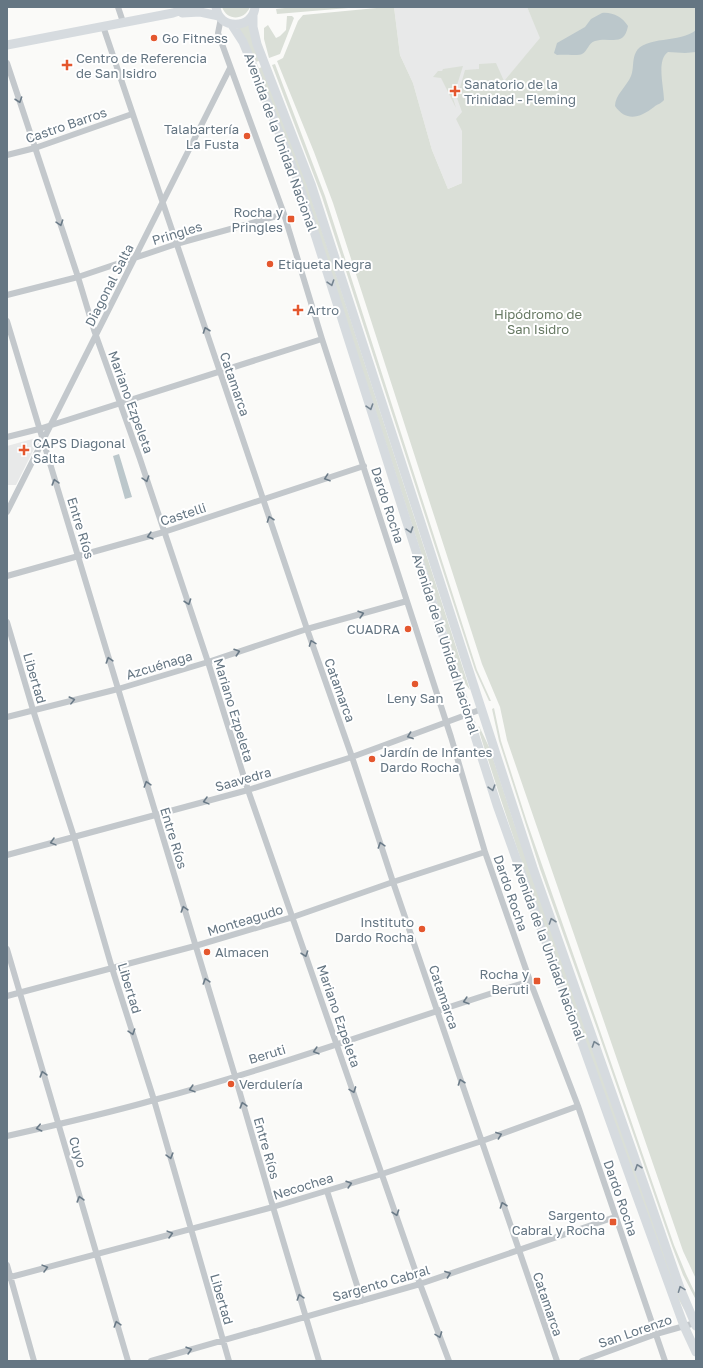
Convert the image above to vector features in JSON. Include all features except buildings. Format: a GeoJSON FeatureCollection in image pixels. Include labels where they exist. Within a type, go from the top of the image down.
{"type":"FeatureCollection","features":[{"type":"Feature","properties":{"kind":"main road"},"geometry":{"type":"LineString","coordinates":[[173,13],[191,7]]}},
{"type":"Feature","properties":{"kind":"main road"},"geometry":{"type":"LineString","coordinates":[[216,7],[220,17],[232,25],[245,23],[256,10]]}},
{"type":"Feature","properties":{"kind":"main road","name":"Avenida de la Unidad Nacional"},"geometry":{"type":"LineString","coordinates":[[256,10],[253,27],[257,44],[311,184],[533,868],[648,1198],[680,1288],[695,1324]]}},
{"type":"Feature","properties":{"kind":"main road"},"geometry":{"type":"LineString","coordinates":[[7,45],[173,13],[200,12],[220,17]]}},
{"type":"Feature","properties":{"kind":"main road","name":"Avenida de la Unidad Nacional"},"geometry":{"type":"LineString","coordinates":[[232,25],[243,42],[254,66],[298,181],[500,812],[684,1326],[696,1352]]}},
{"type":"Feature","properties":{"kind":"street"},"geometry":{"type":"LineString","coordinates":[[118,7],[123,22]]}},
{"type":"Feature","properties":{"kind":"street","name":"Dardo Rocha"},"geometry":{"type":"LineString","coordinates":[[220,17],[218,33],[284,214],[322,339],[446,723],[485,852],[530,981],[578,1106],[665,1361]]}},
{"type":"Feature","properties":{"kind":"street","name":"Catamarca"},"geometry":{"type":"LineString","coordinates":[[103,26],[556,1361]]}},
{"type":"Feature","properties":{"kind":"street","name":"Mariano Ezpeleta"},"geometry":{"type":"LineString","coordinates":[[7,63],[78,276],[96,336],[119,404],[140,459],[208,662],[248,790],[336,1045],[448,1361]]}},
{"type":"Feature","properties":{"kind":"street","name":"Diagonal Salta"},"geometry":{"type":"LineString","coordinates":[[7,512],[230,68]]}},
{"type":"Feature","properties":{"kind":"street","name":"Castro Barros"},"geometry":{"type":"LineString","coordinates":[[7,155],[36,148],[132,114]]}},
{"type":"Feature","properties":{"kind":"street","name":"Pringles"},"geometry":{"type":"LineString","coordinates":[[7,296],[78,276],[176,244],[284,214]]}},
{"type":"Feature","properties":{"kind":"street","name":"Entre Ríos"},"geometry":{"type":"LineString","coordinates":[[7,321],[235,1076],[319,1361]]}},
{"type":"Feature","properties":{"kind":"street"},"geometry":{"type":"LineString","coordinates":[[7,437],[39,429],[322,339]]}},
{"type":"Feature","properties":{"kind":"street","name":"Castelli"},"geometry":{"type":"LineString","coordinates":[[7,576],[164,532],[364,466]]}},
{"type":"Feature","properties":{"kind":"street","name":"Azcuénaga"},"geometry":{"type":"LineString","coordinates":[[7,717],[118,689],[208,662],[307,629],[407,601]]}},
{"type":"Feature","properties":{"kind":"street","name":"Libertad"},"geometry":{"type":"LineString","coordinates":[[7,622],[33,710],[74,837],[112,968],[154,1100],[229,1361]]}},
{"type":"Feature","properties":{"kind":"street","name":"Saavedra"},"geometry":{"type":"LineString","coordinates":[[7,855],[248,790],[352,757],[482,709]]}},
{"type":"Feature","properties":{"kind":"street","name":"Monteagudo"},"geometry":{"type":"LineString","coordinates":[[7,996],[195,946],[293,917],[485,852]]}},
{"type":"Feature","properties":{"kind":"street","name":"Cuyo"},"geometry":{"type":"LineString","coordinates":[[7,949],[128,1361]]}},
{"type":"Feature","properties":{"kind":"street","name":"Beruti"},"geometry":{"type":"LineString","coordinates":[[7,1136],[154,1100],[235,1076],[336,1045],[437,1010],[530,981]]}},
{"type":"Feature","properties":{"kind":"street","name":"Necochea"},"geometry":{"type":"LineString","coordinates":[[9,1277],[273,1207],[327,1191],[482,1141],[578,1106]]}},
{"type":"Feature","properties":{"kind":"street"},"geometry":{"type":"LineString","coordinates":[[327,1191],[362,1301]]}},
{"type":"Feature","properties":{"kind":"street","name":"Sargento Cabral"},"geometry":{"type":"LineString","coordinates":[[151,1361],[420,1284],[518,1249],[615,1217]]}},
{"type":"Feature","properties":{"kind":"street"},"geometry":{"type":"LineString","coordinates":[[7,1265],[9,1277],[34,1361]]}},
{"type":"Feature","properties":{"kind":"street","name":"San Lorenzo"},"geometry":{"type":"LineString","coordinates":[[582,1361],[656,1334],[695,1324]]}},
{"type":"Feature","properties":{"kind":"shaded area","name":"Sanatorio de la Trinidad - Fleming"},"geometry":{"type":"Polygon","coordinates":[[[394,7],[527,7],[541,38],[480,109],[462,183],[448,189],[432,150],[413,83],[400,55],[394,7]]]}},
{"type":"Feature","properties":{"kind":"shaded area"},"geometry":{"type":"Polygon","coordinates":[[[602,13],[613,14],[626,23],[628,26],[623,37],[616,40],[595,41],[591,43],[584,53],[580,55],[557,55],[554,53],[557,43],[585,27],[591,19],[602,13]]]}},
{"type":"Feature","properties":{"kind":"shaded area"},"geometry":{"type":"Polygon","coordinates":[[[696,30],[696,52],[668,52],[664,56],[661,67],[664,100],[649,111],[638,116],[628,116],[619,111],[615,106],[617,98],[631,76],[633,61],[636,52],[640,47],[655,41],[681,37],[696,30]]]}},
{"type":"Feature","properties":{"kind":"shaded area"},"geometry":{"type":"Polygon","coordinates":[[[36,438],[38,441],[16,485],[7,485],[7,446],[36,438]]]}},
{"type":"Feature","properties":{"kind":"shaded area"},"geometry":{"type":"Polygon","coordinates":[[[119,454],[132,497],[125,499],[113,456],[119,454]]]}},
{"type":"Feature","properties":{"kind":"green space"},"geometry":{"type":"Polygon","coordinates":[[[222,7],[250,7],[244,15],[236,18],[231,17],[224,12],[222,7]]]}},
{"type":"Feature","properties":{"kind":"green space"},"geometry":{"type":"Polygon","coordinates":[[[294,7],[360,7],[277,14],[276,9],[294,7]]]}},
{"type":"Feature","properties":{"kind":"green space","name":"Hipódromo de San Isidro"},"geometry":{"type":"Polygon","coordinates":[[[394,7],[400,55],[413,83],[432,150],[448,189],[462,183],[462,131],[456,119],[462,112],[457,98],[465,70],[479,69],[479,64],[496,63],[504,81],[540,38],[527,7],[696,7],[696,1279],[683,1251],[507,740],[500,707],[482,664],[333,203],[277,61],[283,58],[298,21],[303,15],[394,7]]]}},
{"type":"Feature","properties":{"kind":"green space"},"geometry":{"type":"Polygon","coordinates":[[[287,16],[292,16],[294,18],[280,54],[269,58],[264,39],[264,28],[268,25],[276,38],[280,36],[286,30],[287,16]]]}},
{"type":"Feature","properties":{"kind":"green space"},"geometry":{"type":"Polygon","coordinates":[[[251,23],[259,61],[255,62],[236,29],[251,23]]]}},
{"type":"Feature","properties":{"kind":"green space"},"geometry":{"type":"Polygon","coordinates":[[[275,64],[325,196],[477,670],[491,701],[489,701],[475,670],[322,197],[272,65],[275,64]]]}},
{"type":"Feature","properties":{"kind":"green space"},"geometry":{"type":"Polygon","coordinates":[[[463,66],[453,98],[456,108],[441,78],[433,77],[438,71],[442,71],[443,69],[463,66]]]}},
{"type":"Feature","properties":{"kind":"green space"},"geometry":{"type":"Polygon","coordinates":[[[262,67],[304,175],[470,690],[459,671],[343,310],[257,69],[262,67]]]}},
{"type":"Feature","properties":{"kind":"green space"},"geometry":{"type":"Polygon","coordinates":[[[494,708],[501,741],[527,822],[674,1245],[696,1295],[696,1300],[683,1275],[672,1246],[540,869],[499,741],[492,709],[494,708]]]}},
{"type":"Feature","properties":{"kind":"green space"},"geometry":{"type":"Polygon","coordinates":[[[479,726],[490,749],[514,823],[685,1311],[674,1291],[573,1010],[524,869],[478,728],[479,726]]]}},
{"type":"Feature","properties":{"kind":"place","name":"Go Fitness"},"geometry":{"type":"Point","coordinates":[154,38]}},
{"type":"Feature","properties":{"kind":"place","name":"Centro de Referencia de San Isidro"},"geometry":{"type":"Point","coordinates":[67,65]}},
{"type":"Feature","properties":{"kind":"place","name":"Sanatorio de la Trinidad - Fleming"},"geometry":{"type":"Point","coordinates":[455,91]}},
{"type":"Feature","properties":{"kind":"place","name":"Talabartería La Fusta"},"geometry":{"type":"Point","coordinates":[247,136]}},
{"type":"Feature","properties":{"kind":"place","name":"Rocha y Pringles"},"geometry":{"type":"Point","coordinates":[291,219]}},
{"type":"Feature","properties":{"kind":"place","name":"Etiqueta Negra"},"geometry":{"type":"Point","coordinates":[270,264]}},
{"type":"Feature","properties":{"kind":"place","name":"Artro"},"geometry":{"type":"Point","coordinates":[298,310]}},
{"type":"Feature","properties":{"kind":"place","name":"CAPS Diagonal Salta"},"geometry":{"type":"Point","coordinates":[24,450]}},
{"type":"Feature","properties":{"kind":"place","name":"CUADRA"},"geometry":{"type":"Point","coordinates":[408,629]}},
{"type":"Feature","properties":{"kind":"place","name":"Leny San"},"geometry":{"type":"Point","coordinates":[415,684]}},
{"type":"Feature","properties":{"kind":"place","name":"Jardín de Infantes Dardo Rocha"},"geometry":{"type":"Point","coordinates":[372,759]}},
{"type":"Feature","properties":{"kind":"place","name":"Instituto Dardo Rocha"},"geometry":{"type":"Point","coordinates":[422,929]}},
{"type":"Feature","properties":{"kind":"place","name":"Almacen"},"geometry":{"type":"Point","coordinates":[207,952]}},
{"type":"Feature","properties":{"kind":"place","name":"Rocha y Beruti"},"geometry":{"type":"Point","coordinates":[537,981]}},
{"type":"Feature","properties":{"kind":"place","name":"Verdulería"},"geometry":{"type":"Point","coordinates":[231,1084]}},
{"type":"Feature","properties":{"kind":"place","name":"Sargento Cabral y Rocha"},"geometry":{"type":"Point","coordinates":[613,1222]}}]}
